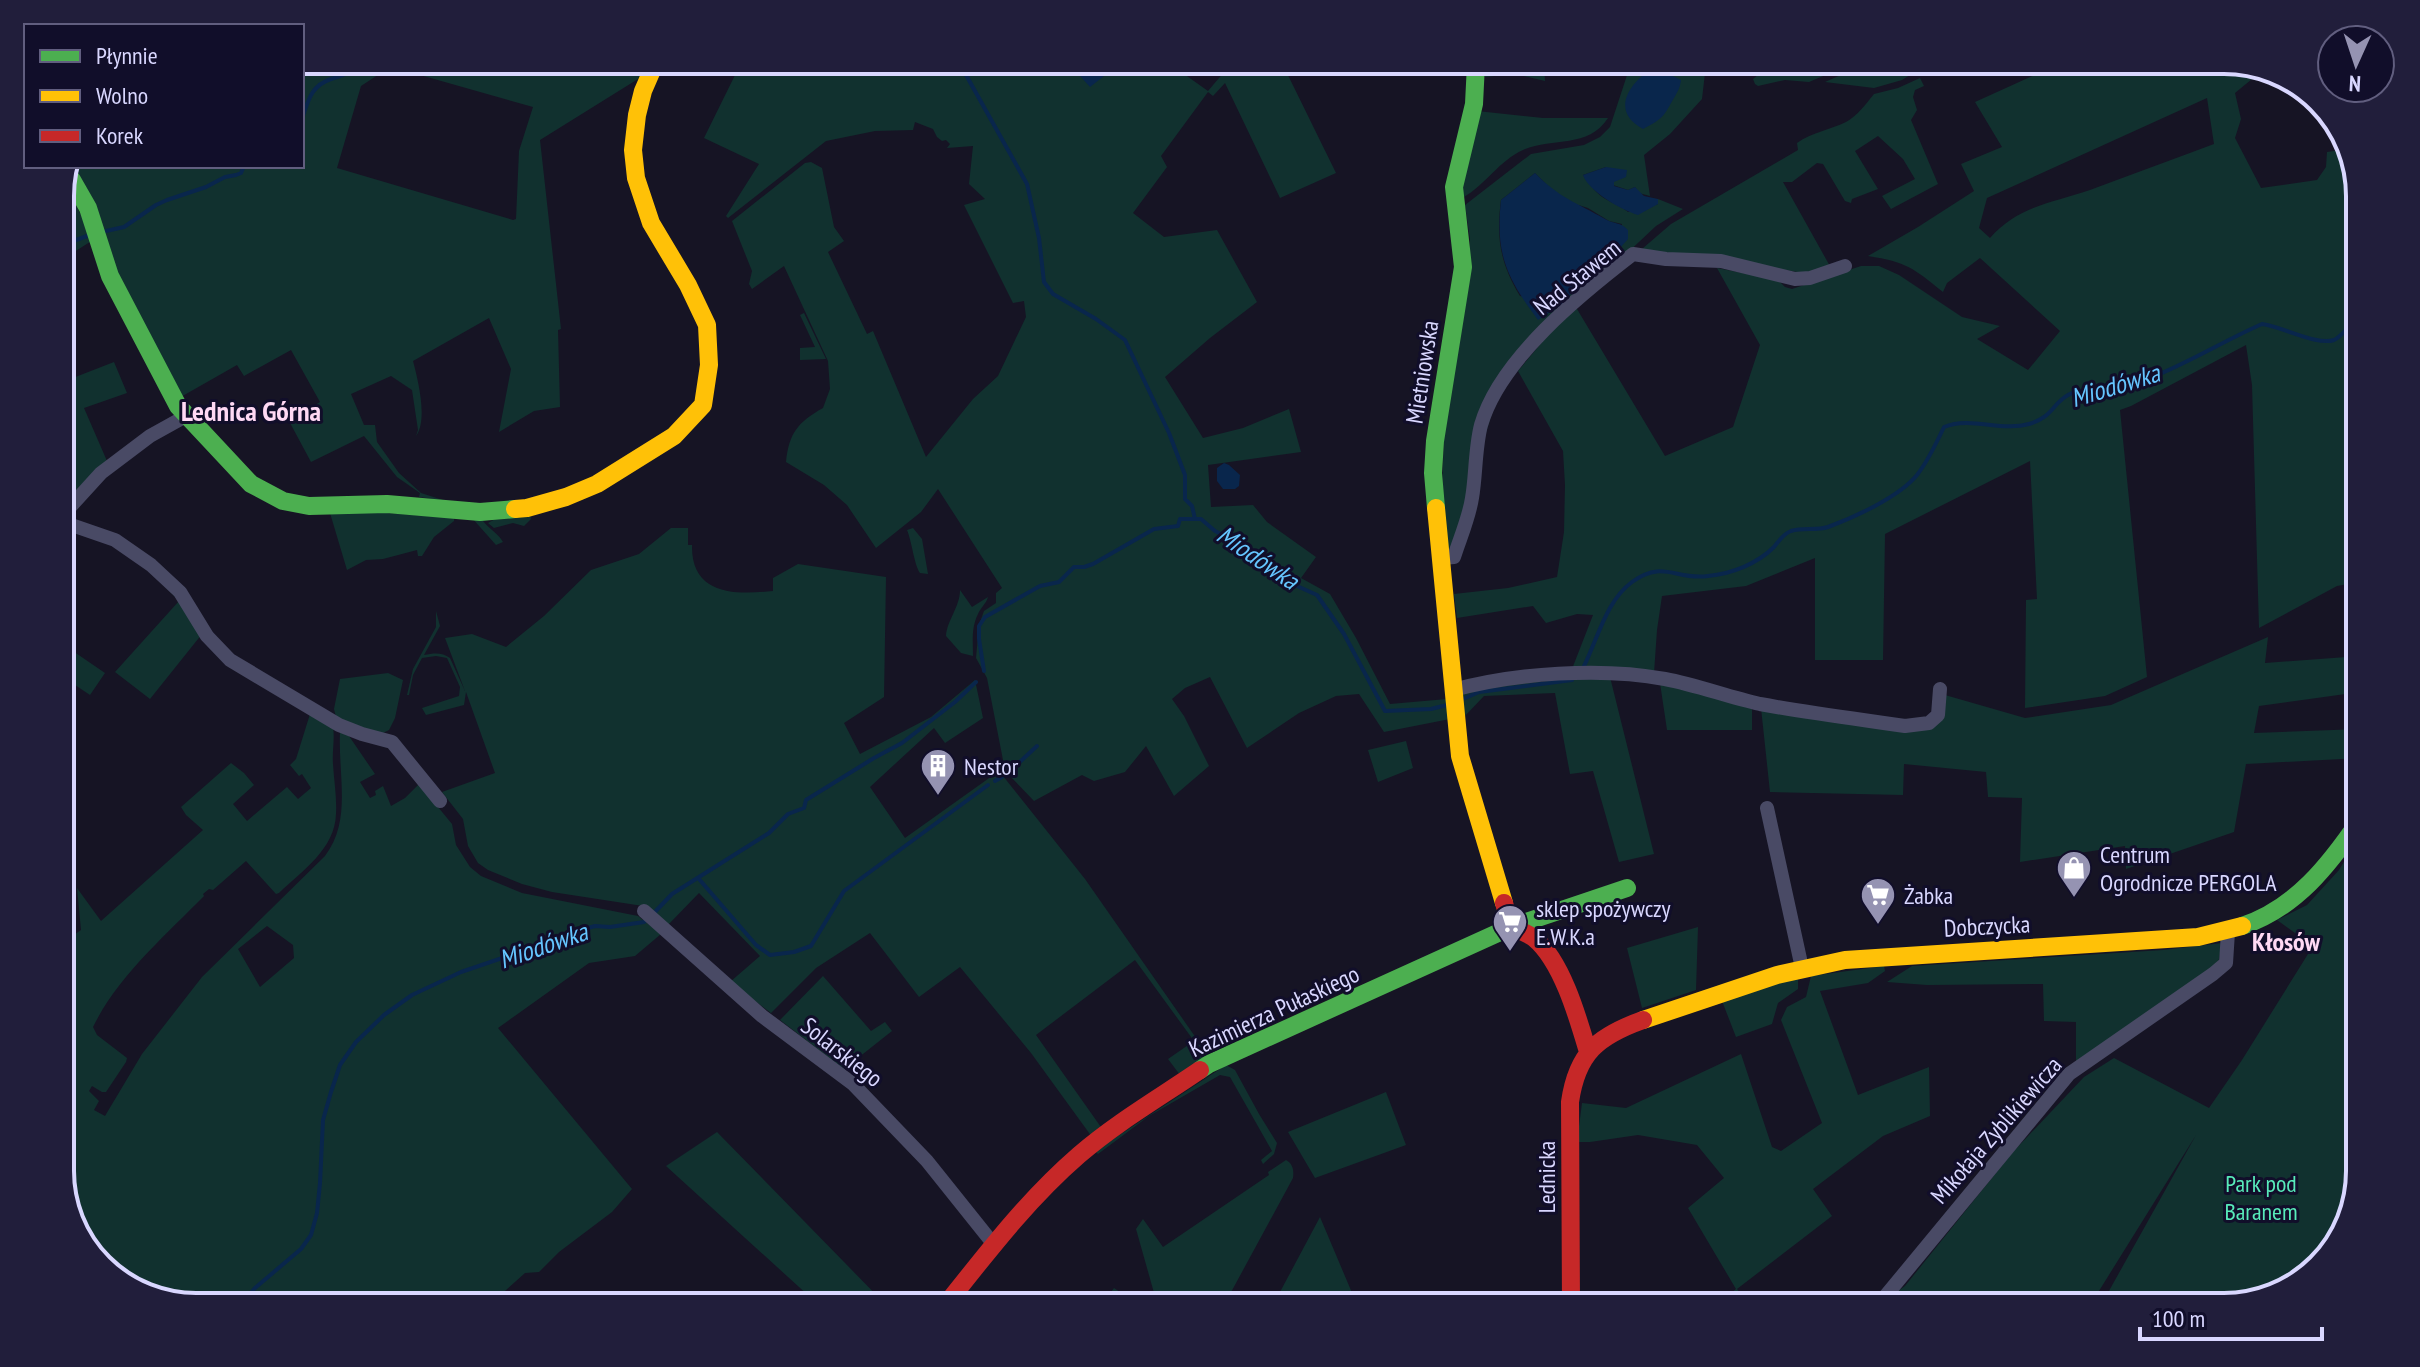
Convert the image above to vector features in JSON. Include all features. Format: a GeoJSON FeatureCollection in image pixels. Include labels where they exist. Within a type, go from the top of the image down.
{"type":"FeatureCollection","features":[{"type":"Feature","properties":{"kind":"street"},"geometry":{"type":"LineString","coordinates":[[75,185],[88,208],[110,276],[178,406],[221,455],[261,492],[295,505],[387,504],[480,512],[527,508],[597,484],[674,436],[703,405],[709,365],[707,325],[688,285],[651,223],[636,178],[633,150],[637,115],[650,74]]}},
{"type":"Feature","properties":{"kind":"street","name":"Mietniowska"},"geometry":{"type":"LineString","coordinates":[[1476,74],[1474,104],[1454,187],[1463,267],[1435,441],[1433,473],[1460,756],[1511,927]]}},
{"type":"Feature","properties":{"kind":"street","name":"Nad Stawem"},"geometry":{"type":"LineString","coordinates":[[1442,558],[1454,557],[1471,503],[1480,429],[1495,393],[1510,370],[1561,312],[1633,254],[1721,261],[1795,279],[1810,278],[1845,266]]}},
{"type":"Feature","properties":{"kind":"street"},"geometry":{"type":"LineString","coordinates":[[74,503],[101,473],[150,436],[186,416]]}},
{"type":"Feature","properties":{"kind":"street"},"geometry":{"type":"LineString","coordinates":[[74,524],[115,540],[151,565],[180,592],[207,636],[230,660],[339,725],[392,742],[440,801]]}},
{"type":"Feature","properties":{"kind":"street"},"geometry":{"type":"LineString","coordinates":[[1453,690],[1484,682],[1598,672],[1629,674],[1667,680],[1757,703],[1905,726],[1929,723],[1938,715],[1940,689]]}},
{"type":"Feature","properties":{"kind":"street"},"geometry":{"type":"LineString","coordinates":[[1767,808],[1802,968]]}},
{"type":"Feature","properties":{"kind":"street","name":"Dobczycka"},"geometry":{"type":"LineString","coordinates":[[1588,1052],[1602,1039],[1623,1028],[1802,968],[1858,958],[2179,938],[2228,932],[2264,917],[2303,891],[2322,874],[2346,840]]}},
{"type":"Feature","properties":{"kind":"street","name":"Kazimierza Pułaskiego"},"geometry":{"type":"LineString","coordinates":[[956,1293],[1013,1220],[1078,1156],[1209,1064],[1511,927],[1627,888]]}},
{"type":"Feature","properties":{"kind":"street","name":"Solarskiego"},"geometry":{"type":"LineString","coordinates":[[644,911],[762,1016],[853,1084],[927,1161],[995,1246]]}},
{"type":"Feature","properties":{"kind":"street"},"geometry":{"type":"LineString","coordinates":[[1511,927],[1534,938],[1551,957],[1588,1052]]}},
{"type":"Feature","properties":{"kind":"street","name":"Mikołaja Zyblikiewicza"},"geometry":{"type":"LineString","coordinates":[[1888,1293],[2069,1074],[2226,963],[2228,932]]}},
{"type":"Feature","properties":{"kind":"street","name":"Lednicka"},"geometry":{"type":"LineString","coordinates":[[1571,1293],[1570,1102],[1577,1069],[1588,1052]]}},
{"type":"Feature","properties":{"kind":"green space"},"geometry":{"type":"Polygon","coordinates":[[[304,74],[379,74],[361,86],[337,168],[513,220],[516,219],[519,151],[533,107],[417,74],[642,74],[540,140],[561,329],[558,330],[560,407],[534,411],[499,432],[511,369],[489,318],[413,361],[422,410],[420,429],[416,436],[418,430],[412,390],[391,376],[351,394],[364,425],[375,425],[377,442],[399,473],[421,493],[446,501],[419,497],[420,493],[397,477],[364,436],[311,462],[289,421],[320,402],[291,350],[244,376],[237,365],[179,398],[75,184],[77,168],[304,168],[304,74]]]}},
{"type":"Feature","properties":{"kind":"green space"},"geometry":{"type":"Polygon","coordinates":[[[736,74],[1184,74],[1208,91],[1222,74],[1287,74],[1336,173],[1280,198],[1225,83],[1213,96],[1208,92],[1161,156],[1167,167],[1133,213],[1164,237],[1217,230],[1257,302],[1165,377],[1203,438],[1243,428],[1289,409],[1301,452],[1208,465],[1211,507],[1253,505],[1267,522],[1316,557],[1301,578],[1330,594],[1390,704],[1447,699],[1450,719],[1384,732],[1359,694],[1336,696],[1299,713],[1247,748],[1210,677],[1185,688],[1172,699],[1209,766],[1174,796],[1146,746],[1125,772],[1094,781],[1082,775],[1034,801],[1011,777],[1003,760],[987,678],[976,658],[979,625],[984,611],[996,603],[996,593],[1002,588],[938,489],[921,512],[876,548],[847,505],[824,485],[786,462],[796,429],[823,408],[830,389],[828,361],[784,266],[752,289],[749,284],[752,271],[732,221],[805,163],[811,162],[822,168],[834,227],[844,241],[828,252],[867,334],[873,331],[926,457],[973,399],[998,376],[1026,317],[1024,301],[1013,303],[964,205],[985,199],[969,184],[973,146],[947,148],[950,144],[937,137],[933,129],[915,122],[913,130],[875,131],[826,141],[728,218],[726,216],[759,164],[704,138],[736,74]]]}},
{"type":"Feature","properties":{"kind":"green space"},"geometry":{"type":"Polygon","coordinates":[[[1484,74],[1515,74],[1485,77],[1484,74]]]}},
{"type":"Feature","properties":{"kind":"green space"},"geometry":{"type":"Polygon","coordinates":[[[1515,74],[1545,74],[1545,81],[1515,74]]]}},
{"type":"Feature","properties":{"kind":"green space"},"geometry":{"type":"Polygon","coordinates":[[[1627,74],[1705,74],[1702,99],[1670,134],[1644,155],[1650,196],[1639,193],[1635,187],[1628,190],[1613,185],[1606,167],[1583,175],[1601,196],[1628,212],[1658,204],[1658,199],[1683,209],[1656,226],[1507,366],[1470,483],[1453,551],[1448,550],[1442,492],[1444,433],[1469,283],[1470,239],[1465,205],[1531,154],[1584,145],[1600,137],[1610,127],[1627,74]],[[1535,173],[1501,200],[1499,226],[1504,261],[1520,296],[1564,303],[1575,288],[1592,274],[1596,265],[1612,257],[1617,250],[1622,224],[1569,202],[1535,173]]]}},
{"type":"Feature","properties":{"kind":"green space"},"geometry":{"type":"Polygon","coordinates":[[[1759,74],[1828,74],[1809,82],[1785,80],[1758,86],[1753,79],[1759,74]]]}},
{"type":"Feature","properties":{"kind":"green space"},"geometry":{"type":"Polygon","coordinates":[[[1843,74],[1911,74],[1874,88],[1825,82],[1843,74]]]}},
{"type":"Feature","properties":{"kind":"green space"},"geometry":{"type":"Polygon","coordinates":[[[2037,74],[2240,75],[2254,78],[2235,93],[2241,119],[2235,138],[2261,188],[2317,180],[2326,167],[2327,152],[2338,150],[2346,188],[2346,584],[2337,586],[2259,628],[2252,385],[2246,345],[2120,410],[2147,677],[2105,696],[2025,708],[2026,600],[2037,599],[2030,461],[1885,534],[1883,660],[1815,660],[1815,558],[1746,586],[1662,596],[1654,673],[1572,669],[1593,615],[1577,614],[1546,623],[1533,606],[1457,618],[1454,594],[1508,588],[1557,577],[1564,532],[1563,451],[1518,371],[1574,304],[1665,456],[1733,427],[1760,345],[1717,268],[1778,280],[1792,289],[1861,266],[1879,266],[1899,275],[1962,317],[2000,326],[1977,339],[2028,370],[2060,331],[1980,258],[1947,283],[1943,292],[1909,267],[1868,256],[1974,191],[1961,164],[2002,147],[1975,102],[2037,74]],[[2207,98],[1987,198],[1979,228],[1990,238],[2024,212],[2214,144],[2207,98]]]}},
{"type":"Feature","properties":{"kind":"green space"},"geometry":{"type":"Polygon","coordinates":[[[1920,78],[1924,86],[1915,90],[1913,97],[1917,110],[1911,120],[1938,184],[1891,209],[1882,196],[1915,179],[1903,159],[1878,136],[1855,151],[1878,189],[1852,199],[1851,203],[1845,201],[1823,164],[1817,163],[1792,182],[1783,182],[1831,268],[1811,274],[1642,249],[1671,224],[1798,150],[1797,143],[1803,139],[1850,119],[1874,94],[1920,78]]]}},
{"type":"Feature","properties":{"kind":"green space"},"geometry":{"type":"Polygon","coordinates":[[[1477,111],[1543,118],[1608,118],[1600,128],[1580,138],[1534,146],[1515,154],[1464,197],[1459,183],[1477,111]]]}},
{"type":"Feature","properties":{"kind":"green space"},"geometry":{"type":"Polygon","coordinates":[[[74,201],[93,240],[74,252],[74,201]]]}},
{"type":"Feature","properties":{"kind":"green space"},"geometry":{"type":"Polygon","coordinates":[[[804,313],[826,359],[800,360],[800,348],[815,347],[800,315],[804,313]]]}},
{"type":"Feature","properties":{"kind":"green space"},"geometry":{"type":"Polygon","coordinates":[[[114,362],[127,393],[84,408],[107,461],[74,492],[74,378],[114,362]]]}},
{"type":"Feature","properties":{"kind":"green space"},"geometry":{"type":"Polygon","coordinates":[[[347,510],[454,518],[454,521],[434,537],[422,556],[418,556],[417,550],[366,560],[347,570],[330,513],[347,510]]]}},
{"type":"Feature","properties":{"kind":"green space"},"geometry":{"type":"Polygon","coordinates":[[[530,515],[531,519],[524,526],[513,523],[494,528],[488,523],[495,519],[483,521],[503,542],[496,545],[472,518],[530,515]]]}},
{"type":"Feature","properties":{"kind":"green space"},"geometry":{"type":"Polygon","coordinates":[[[671,528],[688,528],[688,545],[692,545],[699,574],[707,583],[730,591],[773,591],[773,578],[798,564],[886,577],[884,697],[844,723],[860,754],[931,717],[975,680],[983,718],[945,743],[934,728],[870,787],[905,838],[999,771],[1085,879],[1210,1058],[1180,1075],[1168,1059],[1194,1041],[1135,960],[1036,1035],[1103,1130],[1092,1137],[1031,1053],[960,967],[919,997],[870,933],[816,968],[771,1013],[730,982],[760,956],[699,893],[667,926],[643,906],[552,892],[522,884],[478,863],[468,846],[463,819],[442,792],[495,773],[466,692],[464,705],[426,715],[422,708],[459,696],[460,687],[447,658],[436,656],[422,658],[407,695],[413,669],[436,627],[436,611],[440,626],[424,655],[438,654],[450,658],[465,691],[445,638],[472,634],[506,647],[544,616],[591,570],[639,554],[671,528]]]}},
{"type":"Feature","properties":{"kind":"green space"},"geometry":{"type":"Polygon","coordinates":[[[913,528],[922,539],[928,574],[920,573],[916,564],[907,530],[913,528]]]}},
{"type":"Feature","properties":{"kind":"green space"},"geometry":{"type":"Polygon","coordinates":[[[151,572],[174,589],[202,634],[150,699],[115,672],[179,601],[151,572]]]}},
{"type":"Feature","properties":{"kind":"green space"},"geometry":{"type":"Polygon","coordinates":[[[960,590],[972,607],[988,597],[974,624],[973,656],[961,653],[946,636],[960,590]]]}},
{"type":"Feature","properties":{"kind":"green space"},"geometry":{"type":"Polygon","coordinates":[[[2268,637],[2265,663],[2346,657],[2346,694],[2259,706],[2254,733],[2346,730],[2346,759],[2246,764],[2234,832],[2126,869],[2125,846],[2020,862],[2022,798],[1988,797],[1986,772],[1904,764],[1903,795],[1770,792],[1761,708],[1929,730],[1945,695],[2025,718],[2111,705],[2268,637]]]}},
{"type":"Feature","properties":{"kind":"green space"},"geometry":{"type":"Polygon","coordinates":[[[74,652],[105,673],[90,695],[74,684],[74,652]]]}},
{"type":"Feature","properties":{"kind":"green space"},"geometry":{"type":"Polygon","coordinates":[[[388,673],[403,680],[395,718],[389,730],[379,735],[336,717],[334,709],[340,679],[388,673]]]}},
{"type":"Feature","properties":{"kind":"green space"},"geometry":{"type":"Polygon","coordinates":[[[1610,677],[1654,854],[1619,862],[1593,771],[1570,774],[1555,693],[1484,696],[1464,717],[1459,693],[1473,686],[1610,677]]]}},
{"type":"Feature","properties":{"kind":"green space"},"geometry":{"type":"Polygon","coordinates":[[[1660,683],[1752,707],[1752,730],[1667,730],[1660,683]]]}},
{"type":"Feature","properties":{"kind":"green space"},"geometry":{"type":"Polygon","coordinates":[[[310,714],[333,727],[336,808],[334,827],[324,849],[276,894],[246,861],[213,890],[209,889],[203,894],[129,974],[103,1008],[93,1027],[97,1035],[127,1058],[106,1092],[92,1086],[89,1091],[99,1101],[94,1110],[105,1116],[142,1054],[202,977],[325,856],[333,842],[341,813],[340,732],[349,736],[375,774],[360,782],[370,798],[383,786],[391,806],[419,784],[452,824],[456,845],[470,867],[481,876],[522,893],[638,916],[661,934],[635,956],[589,963],[498,1028],[632,1189],[612,1212],[559,1252],[539,1272],[525,1273],[503,1293],[180,1292],[149,1284],[122,1268],[99,1245],[83,1218],[74,1179],[74,935],[81,930],[77,888],[101,921],[203,830],[181,807],[231,763],[254,785],[233,804],[247,821],[287,787],[298,799],[311,788],[302,774],[299,776],[290,765],[296,759],[310,714]],[[267,926],[238,949],[260,987],[294,958],[293,945],[267,926]]]}},
{"type":"Feature","properties":{"kind":"green space"},"geometry":{"type":"Polygon","coordinates":[[[1406,741],[1413,768],[1378,782],[1368,750],[1406,741]]]}},
{"type":"Feature","properties":{"kind":"green space","name":"Park pod Baranem"},"geometry":{"type":"Polygon","coordinates":[[[2346,858],[2345,1187],[2330,1232],[2310,1257],[2271,1284],[2240,1292],[2108,1293],[2196,1135],[2098,1293],[1895,1293],[1905,1286],[2012,1153],[2084,1077],[2114,1058],[2209,1108],[2313,946],[2277,920],[2307,905],[2346,858]]]}},
{"type":"Feature","properties":{"kind":"green space"},"geometry":{"type":"Polygon","coordinates":[[[1698,927],[1696,990],[1642,1008],[1627,948],[1698,927]]]}},
{"type":"Feature","properties":{"kind":"green space"},"geometry":{"type":"Polygon","coordinates":[[[2222,943],[2218,964],[2076,1063],[2076,1022],[2044,1021],[2043,984],[1927,985],[1887,982],[1912,966],[2163,950],[2222,943]]]}},
{"type":"Feature","properties":{"kind":"green space"},"geometry":{"type":"Polygon","coordinates":[[[1884,966],[1885,971],[1868,983],[1820,991],[1858,1095],[1929,1067],[1930,1116],[1883,1136],[1813,1189],[1832,1216],[1737,1289],[1740,1293],[1731,1293],[1736,1289],[1688,1208],[1724,1178],[1697,1145],[1638,1135],[1577,1142],[1582,1103],[1626,1108],[1741,1054],[1772,1147],[1781,1151],[1822,1123],[1781,1020],[1787,1007],[1806,997],[1811,976],[1884,966]]]}},
{"type":"Feature","properties":{"kind":"green space"},"geometry":{"type":"Polygon","coordinates":[[[823,976],[871,1031],[885,1022],[892,1031],[844,1069],[780,1020],[823,976]]]}},
{"type":"Feature","properties":{"kind":"green space"},"geometry":{"type":"Polygon","coordinates":[[[1798,977],[1798,989],[1778,1003],[1772,1024],[1736,1037],[1722,1001],[1798,977]]]}},
{"type":"Feature","properties":{"kind":"green space"},"geometry":{"type":"Polygon","coordinates":[[[1226,1065],[1235,1070],[1277,1143],[1274,1154],[1263,1164],[1261,1160],[1272,1151],[1230,1077],[1220,1075],[1149,1116],[1098,1154],[1095,1151],[1226,1065]]]}},
{"type":"Feature","properties":{"kind":"green space"},"geometry":{"type":"Polygon","coordinates":[[[1386,1092],[1406,1145],[1315,1178],[1288,1132],[1386,1092]]]}},
{"type":"Feature","properties":{"kind":"green space"},"geometry":{"type":"Polygon","coordinates":[[[717,1132],[874,1293],[806,1293],[666,1166],[717,1132]]]}},
{"type":"Feature","properties":{"kind":"green space"},"geometry":{"type":"Polygon","coordinates":[[[1286,1160],[1292,1168],[1293,1178],[1231,1293],[1154,1293],[1136,1229],[1143,1219],[1163,1247],[1269,1175],[1268,1172],[1286,1160]]]}},
{"type":"Feature","properties":{"kind":"green space"},"geometry":{"type":"Polygon","coordinates":[[[1320,1217],[1352,1293],[1279,1293],[1320,1217]]]}},
{"type":"Feature","properties":{"kind":"water"},"geometry":{"type":"Polygon","coordinates":[[[1078,74],[1107,74],[1090,87],[1078,74]]]}},
{"type":"Feature","properties":{"kind":"water"},"geometry":{"type":"Polygon","coordinates":[[[1644,74],[1669,74],[1681,80],[1665,113],[1643,129],[1627,114],[1625,105],[1637,80],[1644,74]]]}},
{"type":"Feature","properties":{"kind":"water"},"geometry":{"type":"Polygon","coordinates":[[[1606,167],[1627,170],[1626,177],[1614,182],[1614,186],[1628,190],[1635,187],[1644,196],[1658,199],[1658,204],[1638,215],[1607,200],[1592,188],[1583,175],[1606,167]]]}},
{"type":"Feature","properties":{"kind":"water"},"geometry":{"type":"Polygon","coordinates":[[[1535,173],[1568,199],[1628,230],[1628,239],[1612,257],[1596,265],[1592,274],[1575,288],[1564,303],[1538,320],[1511,278],[1500,236],[1501,200],[1535,173]]]}},
{"type":"Feature","properties":{"kind":"water"},"geometry":{"type":"Polygon","coordinates":[[[1224,463],[1240,475],[1239,486],[1235,489],[1223,489],[1217,481],[1217,468],[1224,463]]]}},
{"type":"Feature","properties":{"kind":"waterway"},"geometry":{"type":"LineString","coordinates":[[304,114],[318,86],[346,74]]}},
{"type":"Feature","properties":{"kind":"waterway"},"geometry":{"type":"LineString","coordinates":[[965,74],[1027,184],[1039,238],[1044,282],[1053,294],[1125,340],[1169,433],[1185,475],[1185,499],[1192,506],[1195,519]]}},
{"type":"Feature","properties":{"kind":"waterway"},"geometry":{"type":"LineString","coordinates":[[106,231],[124,227],[156,205],[241,173],[243,168]]}},
{"type":"Feature","properties":{"kind":"waterway"},"geometry":{"type":"LineString","coordinates":[[74,241],[87,236]]}},
{"type":"Feature","properties":{"kind":"waterway","name":"Miodówka"},"geometry":{"type":"LineString","coordinates":[[1584,666],[1609,610],[1632,582],[1653,572],[1697,577],[1735,570],[1760,558],[1791,531],[1828,527],[1863,512],[1899,491],[1917,475],[1944,427],[1965,423],[2029,424],[2043,418],[2072,393],[2108,391],[2140,382],[2262,324],[2327,341],[2338,338],[2346,330]]}},
{"type":"Feature","properties":{"kind":"waterway","name":"Miodówka"},"geometry":{"type":"LineString","coordinates":[[984,671],[979,626],[985,617],[1040,586],[1059,582],[1074,567],[1093,564],[1154,529],[1178,526],[1180,519],[1201,519],[1215,531],[1239,543],[1288,582],[1317,595],[1344,634],[1385,711],[1431,709],[1447,705]]}},
{"type":"Feature","properties":{"kind":"waterway","name":"Miodówka"},"geometry":{"type":"LineString","coordinates":[[1463,699],[1479,692],[1572,680]]}},
{"type":"Feature","properties":{"kind":"waterway","name":"Miodówka"},"geometry":{"type":"LineString","coordinates":[[653,914],[672,894],[769,833],[788,814],[804,808],[806,800],[902,743],[976,682]]}},
{"type":"Feature","properties":{"kind":"waterway"},"geometry":{"type":"LineString","coordinates":[[1010,771],[1037,746]]}},
{"type":"Feature","properties":{"kind":"waterway"},"geometry":{"type":"LineString","coordinates":[[995,781],[1002,777]]}},
{"type":"Feature","properties":{"kind":"waterway"},"geometry":{"type":"LineString","coordinates":[[699,879],[756,945],[770,955],[794,952],[811,946],[844,891],[988,785]]}},
{"type":"Feature","properties":{"kind":"waterway","name":"Miodówka"},"geometry":{"type":"LineString","coordinates":[[251,1293],[301,1249],[311,1235],[317,1213],[323,1120],[331,1092],[340,1065],[356,1042],[384,1015],[412,995],[461,972],[555,944],[595,926],[610,927],[646,920]]}},
{"type":"Feature","properties":{"kind":"traffic: fast"},"geometry":{"type":"LineString","coordinates":[[1436,508],[1433,473],[1435,441],[1463,267],[1454,187],[1474,104],[1476,74]]}},
{"type":"Feature","properties":{"kind":"traffic: fast"},"geometry":{"type":"LineString","coordinates":[[75,185],[88,208],[110,276],[178,406],[251,484],[283,501],[309,506],[387,504],[480,512],[515,509]]}},
{"type":"Feature","properties":{"kind":"traffic: fast"},"geometry":{"type":"LineString","coordinates":[[2242,926],[2279,908],[2295,896],[2323,869],[2346,839]]}},
{"type":"Feature","properties":{"kind":"traffic: fast"},"geometry":{"type":"LineString","coordinates":[[1200,1070],[1511,927],[1627,888]]}},
{"type":"Feature","properties":{"kind":"traffic: slow"},"geometry":{"type":"LineString","coordinates":[[515,509],[566,497],[597,484],[674,436],[703,405],[709,365],[707,325],[688,285],[651,223],[636,178],[633,150],[637,115],[650,74]]}},
{"type":"Feature","properties":{"kind":"traffic: slow"},"geometry":{"type":"LineString","coordinates":[[1436,508],[1460,756],[1504,903]]}},
{"type":"Feature","properties":{"kind":"traffic: slow"},"geometry":{"type":"LineString","coordinates":[[1643,1020],[1777,975],[1845,960],[2198,937],[2242,926]]}},
{"type":"Feature","properties":{"kind":"traffic: jam"},"geometry":{"type":"LineString","coordinates":[[1504,903],[1511,927],[1534,938],[1561,975],[1588,1052]]}},
{"type":"Feature","properties":{"kind":"traffic: jam"},"geometry":{"type":"LineString","coordinates":[[1571,1293],[1570,1102],[1573,1085],[1584,1059],[1592,1049],[1614,1033],[1643,1020]]}},
{"type":"Feature","properties":{"kind":"traffic: jam"},"geometry":{"type":"LineString","coordinates":[[955,1293],[1008,1228],[1060,1172],[1108,1132],[1200,1070]]}},
{"type":"Feature","properties":{"kind":"place","name":"Nestor"},"geometry":{"type":"Point","coordinates":[938,797]}},
{"type":"Feature","properties":{"kind":"place","name":"Centrum Ogrodnicze PERGOLA"},"geometry":{"type":"Point","coordinates":[2074,899]}},
{"type":"Feature","properties":{"kind":"place","name":"Żabka"},"geometry":{"type":"Point","coordinates":[1878,926]}},
{"type":"Feature","properties":{"kind":"place","name":"sklep spożywczy E.W.K.a"},"geometry":{"type":"Point","coordinates":[1510,953]}},
{"type":"Feature","properties":{"kind":"district","name":"Lednica Górna"},"geometry":{"type":"Point","coordinates":[251,410]}},
{"type":"Feature","properties":{"kind":"district","name":"Kłosów"},"geometry":{"type":"Point","coordinates":[2286,941]}}]}
